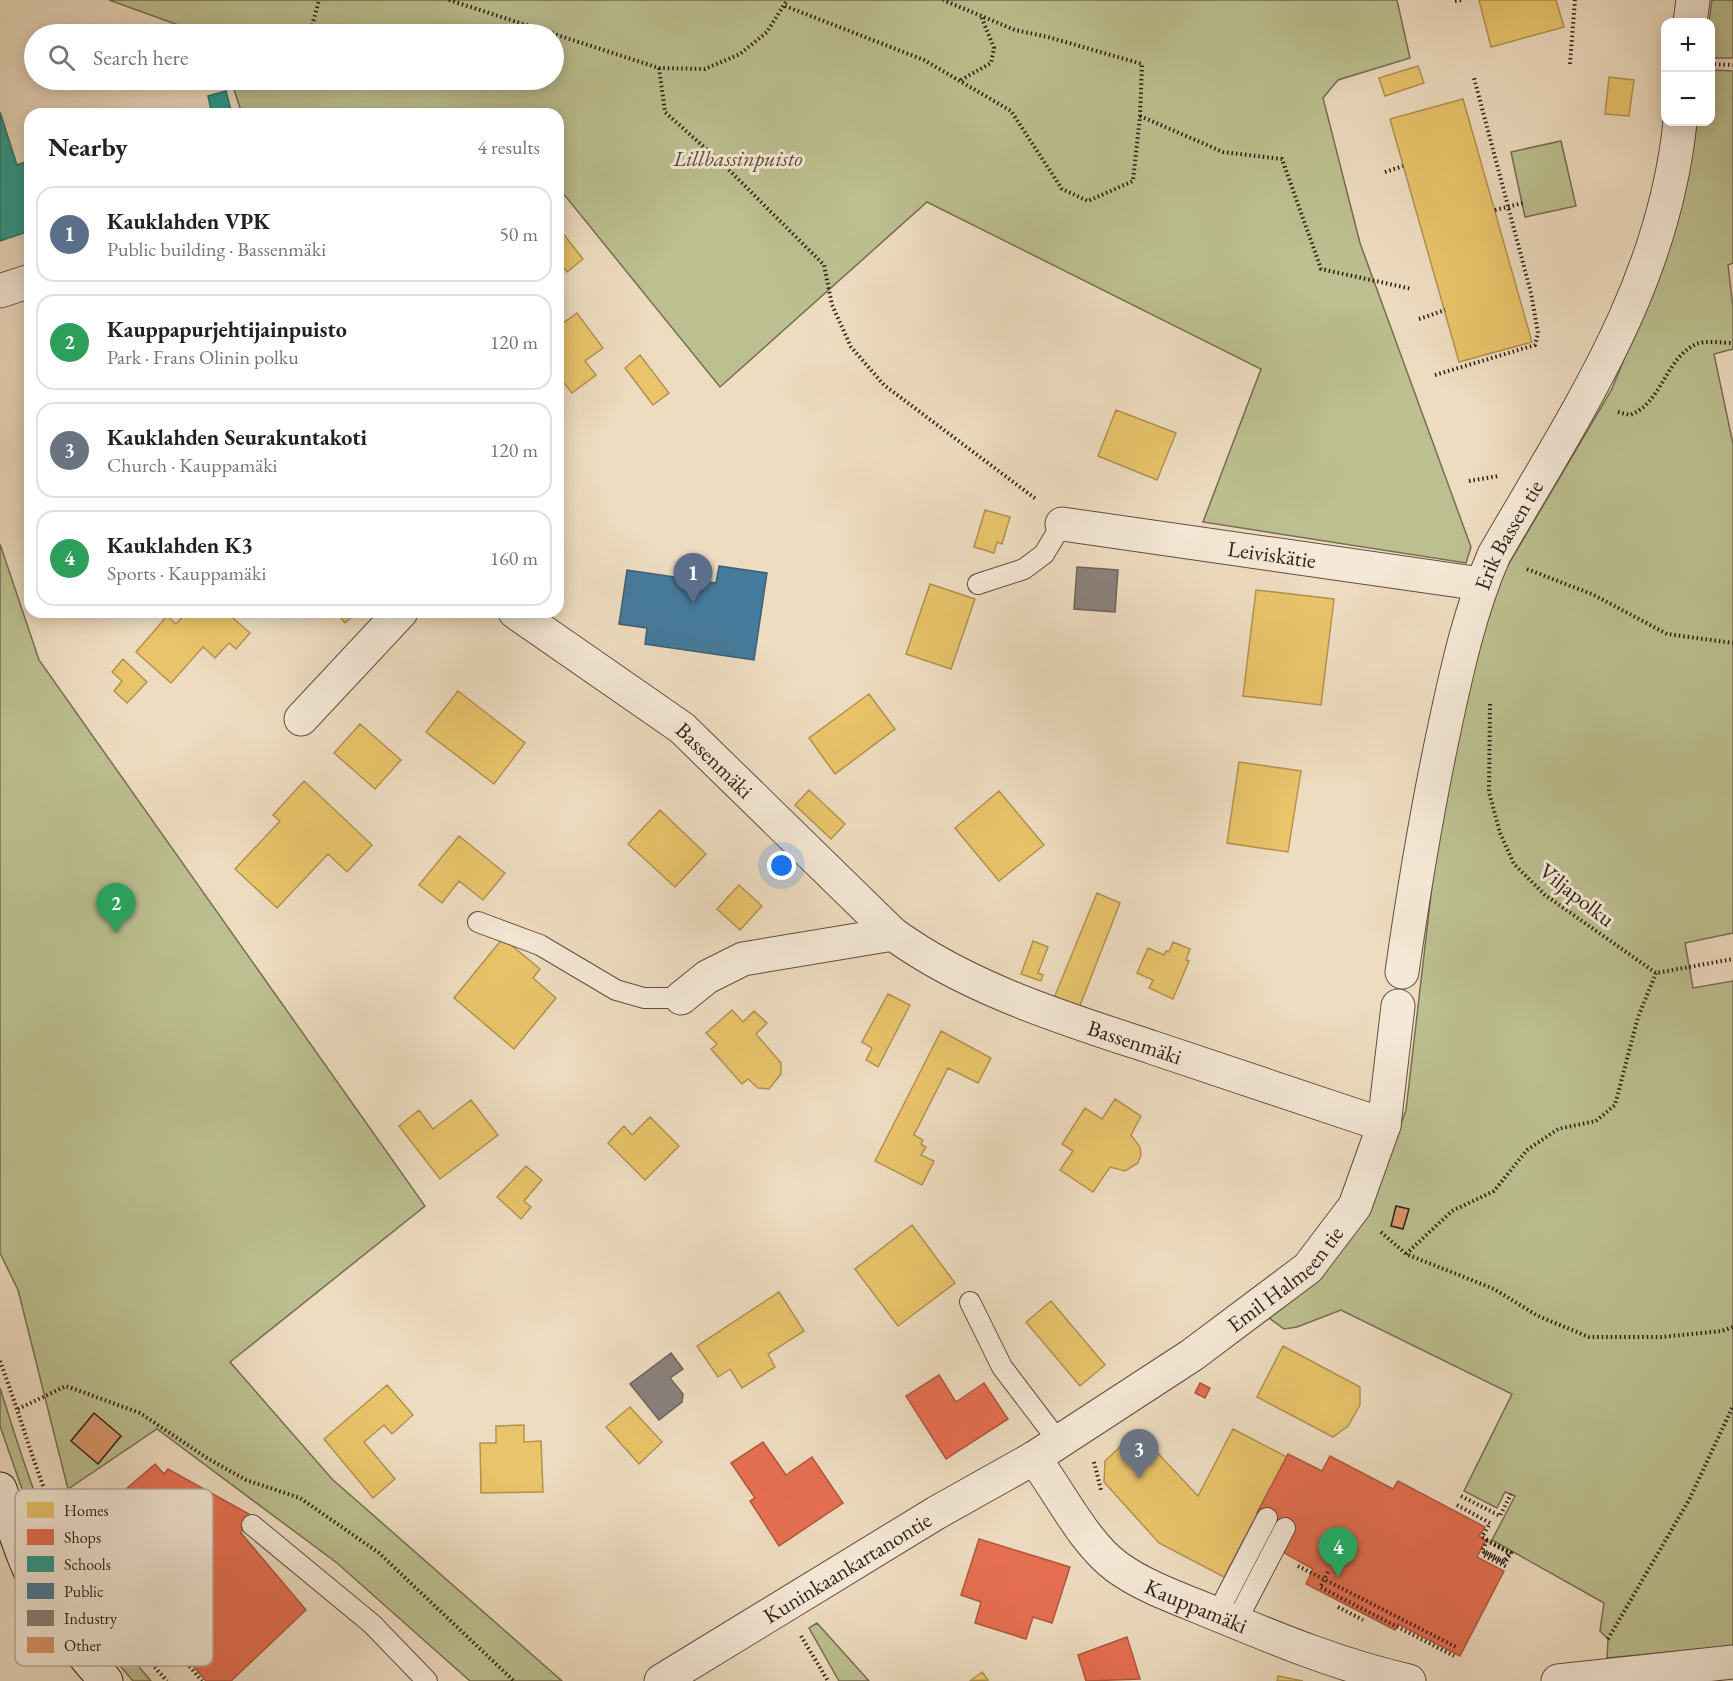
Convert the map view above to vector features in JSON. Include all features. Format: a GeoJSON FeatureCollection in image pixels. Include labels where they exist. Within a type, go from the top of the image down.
{"type":"FeatureCollection","features":[{"type":"Feature","properties":{"kind":"street"},"geometry":{"type":"LineString","coordinates":[[1691,18],[1693,0]]}},
{"type":"Feature","properties":{"kind":"street","name":"Erik Bassen tie"},"geometry":{"type":"LineString","coordinates":[[1402,972],[1424,823],[1452,692],[1487,569],[1608,359],[1644,278],[1666,202],[1679,126]]}},
{"type":"Feature","properties":{"kind":"street"},"geometry":{"type":"LineString","coordinates":[[0,291],[24,284]]}},
{"type":"Feature","properties":{"kind":"street","name":"Leiviskätie"},"geometry":{"type":"LineString","coordinates":[[1062,524],[1487,569]]}},
{"type":"Feature","properties":{"kind":"street"},"geometry":{"type":"LineString","coordinates":[[301,719],[395,618]]}},
{"type":"Feature","properties":{"kind":"street","name":"Bassenmäki"},"geometry":{"type":"LineString","coordinates":[[524,618],[682,728],[893,934],[920,953],[963,975],[1036,1006],[1384,1125]]}},
{"type":"Feature","properties":{"kind":"street"},"geometry":{"type":"LineString","coordinates":[[681,998],[707,977],[743,959],[893,934]]}},
{"type":"Feature","properties":{"kind":"street","name":"Emil Halmeen tie"},"geometry":{"type":"LineString","coordinates":[[1046,1450],[1192,1355],[1308,1268],[1355,1206],[1384,1125],[1398,1006]]}},
{"type":"Feature","properties":{"kind":"street","name":"Kauppamäki"},"geometry":{"type":"LineString","coordinates":[[1046,1450],[1090,1539],[1116,1567],[1167,1594],[1226,1618],[1364,1671],[1410,1681]]}},
{"type":"Feature","properties":{"kind":"street","name":"Kuninkaankartanontie"},"geometry":{"type":"LineString","coordinates":[[661,1681],[936,1513],[1046,1450]]}},
{"type":"Feature","properties":{"kind":"street"},"geometry":{"type":"LineString","coordinates":[[0,1489],[15,1529]]}},
{"type":"Feature","properties":{"kind":"street"},"geometry":{"type":"LineString","coordinates":[[1558,1681],[1733,1662]]}},
{"type":"Feature","properties":{"kind":"street"},"geometry":{"type":"LineString","coordinates":[[93,1666],[106,1681]]}},
{"type":"Feature","properties":{"kind":"lane"},"geometry":{"type":"LineString","coordinates":[[978,584],[1024,569],[1044,554],[1062,524]]}},
{"type":"Feature","properties":{"kind":"lane"},"geometry":{"type":"LineString","coordinates":[[478,922],[540,945],[616,990],[644,998],[681,998]]}},
{"type":"Feature","properties":{"kind":"lane"},"geometry":{"type":"LineString","coordinates":[[970,1302],[1046,1450]]}},
{"type":"Feature","properties":{"kind":"lane"},"geometry":{"type":"LineString","coordinates":[[1226,1618],[1267,1518]]}},
{"type":"Feature","properties":{"kind":"lane"},"geometry":{"type":"LineString","coordinates":[[252,1525],[372,1624],[428,1681]]}},
{"type":"Feature","properties":{"kind":"lane"},"geometry":{"type":"LineString","coordinates":[[1226,1618],[1285,1528]]}},
{"type":"Feature","properties":{"kind":"path"},"geometry":{"type":"LineString","coordinates":[[312,24],[319,0]]}},
{"type":"Feature","properties":{"kind":"path"},"geometry":{"type":"LineString","coordinates":[[449,0],[523,24]]}},
{"type":"Feature","properties":{"kind":"path"},"geometry":{"type":"LineString","coordinates":[[564,37],[658,68],[705,69],[740,54],[767,32],[787,0]]}},
{"type":"Feature","properties":{"kind":"path"},"geometry":{"type":"LineString","coordinates":[[785,6],[924,60],[1011,111],[1062,189],[1088,201],[1133,181],[1140,116],[1142,64],[1015,30],[943,0]]}},
{"type":"Feature","properties":{"kind":"path"},"geometry":{"type":"LineString","coordinates":[[1455,2],[1461,0]]}},
{"type":"Feature","properties":{"kind":"path"},"geometry":{"type":"LineString","coordinates":[[1570,64],[1575,0]]}},
{"type":"Feature","properties":{"kind":"path"},"geometry":{"type":"LineString","coordinates":[[960,81],[991,63],[994,48],[981,16]]}},
{"type":"Feature","properties":{"kind":"path"},"geometry":{"type":"LineString","coordinates":[[1715,64],[1733,65]]}},
{"type":"Feature","properties":{"kind":"path"},"geometry":{"type":"LineString","coordinates":[[658,68],[665,112],[727,168],[824,265],[832,305],[851,347],[884,385],[1037,500],[1062,524]]}},
{"type":"Feature","properties":{"kind":"path"},"geometry":{"type":"LineString","coordinates":[[1435,375],[1534,345],[1538,333],[1531,293],[1474,78]]}},
{"type":"Feature","properties":{"kind":"path"},"geometry":{"type":"LineString","coordinates":[[1140,116],[1223,152],[1282,159],[1321,269],[1412,290]]}},
{"type":"Feature","properties":{"kind":"path"},"geometry":{"type":"LineString","coordinates":[[1385,172],[1403,166]]}},
{"type":"Feature","properties":{"kind":"path"},"geometry":{"type":"LineString","coordinates":[[1495,210],[1522,204]]}},
{"type":"Feature","properties":{"kind":"path"},"geometry":{"type":"LineString","coordinates":[[1419,319],[1445,310]]}},
{"type":"Feature","properties":{"kind":"path"},"geometry":{"type":"LineString","coordinates":[[1588,392],[1612,409],[1630,415],[1649,403],[1682,355],[1697,344],[1733,343]]}},
{"type":"Feature","properties":{"kind":"path"},"geometry":{"type":"LineString","coordinates":[[1487,569],[1594,595],[1667,634],[1733,643]]}},
{"type":"Feature","properties":{"kind":"path","name":"Viljapolku"},"geometry":{"type":"LineString","coordinates":[[1490,702],[1489,792],[1500,833],[1514,864],[1545,896],[1656,973]]}},
{"type":"Feature","properties":{"kind":"path"},"geometry":{"type":"LineString","coordinates":[[1406,1254],[1452,1212],[1494,1191],[1527,1150],[1558,1129],[1596,1121],[1615,1105],[1638,1017],[1656,973],[1733,959]]}},
{"type":"Feature","properties":{"kind":"path"},"geometry":{"type":"LineString","coordinates":[[1355,1206],[1406,1254],[1494,1288],[1539,1316],[1589,1337],[1660,1337],[1722,1331],[1733,1327]]}},
{"type":"Feature","properties":{"kind":"path"},"geometry":{"type":"LineString","coordinates":[[0,1360],[46,1489]]}},
{"type":"Feature","properties":{"kind":"path"},"geometry":{"type":"LineString","coordinates":[[1607,1648],[1608,1639],[1628,1602],[1689,1500],[1733,1406]]}},
{"type":"Feature","properties":{"kind":"path"},"geometry":{"type":"LineString","coordinates":[[1095,1468],[1103,1499]]}},
{"type":"Feature","properties":{"kind":"path"},"geometry":{"type":"LineString","coordinates":[[1461,1496],[1500,1516],[1510,1494]]}},
{"type":"Feature","properties":{"kind":"path"},"geometry":{"type":"LineString","coordinates":[[1457,1505],[1490,1523],[1482,1538],[1511,1553],[1505,1563],[1490,1555],[1482,1551],[1487,1541],[1509,1553],[1504,1562],[1484,1551],[1483,1555],[1507,1567]]}},
{"type":"Feature","properties":{"kind":"path"},"geometry":{"type":"LineString","coordinates":[[1290,1564],[1458,1648]]}},
{"type":"Feature","properties":{"kind":"path"},"geometry":{"type":"LineString","coordinates":[[1328,1572],[1320,1587],[1454,1656]]}},
{"type":"Feature","properties":{"kind":"path"},"geometry":{"type":"LineString","coordinates":[[1338,1607],[1363,1620]]}},
{"type":"Feature","properties":{"kind":"path"},"geometry":{"type":"LineString","coordinates":[[798,1630],[828,1681]]}},
{"type":"Feature","properties":{"kind":"path"},"geometry":{"type":"LineString","coordinates":[[1422,1639],[1424,1631]]}},
{"type":"Feature","properties":{"kind":"path"},"geometry":{"type":"LineString","coordinates":[[153,1666],[167,1681]]}},
{"type":"Feature","properties":{"kind":"path"},"geometry":{"type":"LineString","coordinates":[[189,1666],[202,1681]]}},
{"type":"Feature","properties":{"kind":"green space","name":"Lillbassinpuisto"},"geometry":{"type":"Polygon","coordinates":[[[109,0],[1397,0],[1410,58],[1338,80],[1323,98],[1360,243],[1471,547],[1466,563],[1203,522],[1261,369],[927,202],[720,387],[564,194],[564,108],[240,108],[234,90],[564,90],[564,24],[175,24],[109,0]]]}},
{"type":"Feature","properties":{"kind":"green space"},"geometry":{"type":"Polygon","coordinates":[[[1712,0],[1733,0],[1733,58],[1715,58],[1715,18],[1710,18],[1712,0]]]}},
{"type":"Feature","properties":{"kind":"green space"},"geometry":{"type":"Polygon","coordinates":[[[1715,70],[1733,71],[1733,263],[1728,265],[1733,308],[1733,349],[1714,354],[1733,444],[1733,933],[1685,943],[1693,988],[1733,981],[1733,1646],[1607,1658],[1608,1639],[1600,1631],[1604,1603],[1492,1540],[1515,1496],[1505,1492],[1497,1508],[1464,1491],[1512,1394],[1341,1310],[1297,1327],[1284,1329],[1269,1318],[1308,1285],[1372,1204],[1406,1110],[1449,739],[1491,594],[1612,389],[1658,275],[1692,155],[1696,126],[1715,126],[1715,70]]]}},
{"type":"Feature","properties":{"kind":"green space"},"geometry":{"type":"Polygon","coordinates":[[[1561,141],[1576,206],[1525,217],[1511,152],[1561,141]]]}},
{"type":"Feature","properties":{"kind":"green space"},"geometry":{"type":"Polygon","coordinates":[[[0,544],[39,660],[425,1206],[230,1362],[332,1479],[562,1681],[470,1681],[337,1563],[157,1429],[68,1489],[18,1290],[0,1253],[0,544]]]}},
{"type":"Feature","properties":{"kind":"green space"},"geometry":{"type":"Polygon","coordinates":[[[0,1388],[33,1489],[22,1489],[0,1426],[0,1388]]]}},
{"type":"Feature","properties":{"kind":"green space"},"geometry":{"type":"Polygon","coordinates":[[[817,1623],[869,1681],[839,1681],[809,1628],[817,1623]]]}},
{"type":"Feature","properties":{"kind":"green space"},"geometry":{"type":"Polygon","coordinates":[[[120,1666],[139,1666],[151,1681],[133,1681],[120,1666]]]}},
{"type":"Feature","properties":{"kind":"building: Homes"},"geometry":{"type":"Polygon","coordinates":[[[1479,0],[1556,0],[1564,27],[1491,47],[1479,0]]]}},
{"type":"Feature","properties":{"kind":"building: Homes"},"geometry":{"type":"Polygon","coordinates":[[[1418,66],[1424,83],[1385,96],[1379,78],[1418,66]]]}},
{"type":"Feature","properties":{"kind":"building: Homes"},"geometry":{"type":"Polygon","coordinates":[[[1609,77],[1634,80],[1629,116],[1605,114],[1609,77]]]}},
{"type":"Feature","properties":{"kind":"building: Homes"},"geometry":{"type":"Polygon","coordinates":[[[1463,99],[1532,342],[1459,362],[1390,119],[1463,99]]]}},
{"type":"Feature","properties":{"kind":"building: Homes"},"geometry":{"type":"Polygon","coordinates":[[[564,235],[583,259],[567,272],[564,268],[564,235]]]}},
{"type":"Feature","properties":{"kind":"building: Homes"},"geometry":{"type":"Polygon","coordinates":[[[577,313],[603,348],[585,361],[596,375],[572,393],[564,383],[564,323],[577,313]]]}},
{"type":"Feature","properties":{"kind":"building: Homes"},"geometry":{"type":"Polygon","coordinates":[[[640,355],[669,393],[653,405],[625,368],[640,355]]]}},
{"type":"Feature","properties":{"kind":"building: Homes"},"geometry":{"type":"Polygon","coordinates":[[[1116,410],[1176,433],[1157,480],[1098,456],[1116,410]]]}},
{"type":"Feature","properties":{"kind":"building: Homes"},"geometry":{"type":"Polygon","coordinates":[[[985,510],[1010,517],[1002,544],[997,542],[994,553],[974,547],[985,510]]]}},
{"type":"Feature","properties":{"kind":"building: Homes"},"geometry":{"type":"Polygon","coordinates":[[[930,584],[975,599],[951,669],[906,654],[930,584]]]}},
{"type":"Feature","properties":{"kind":"building: Homes"},"geometry":{"type":"Polygon","coordinates":[[[1256,590],[1334,599],[1321,705],[1243,696],[1256,590]]]}},
{"type":"Feature","properties":{"kind":"building: Homes"},"geometry":{"type":"Polygon","coordinates":[[[165,618],[169,618],[176,624],[182,618],[233,618],[250,633],[236,649],[229,643],[215,658],[203,647],[171,683],[136,652],[165,618]]]}},
{"type":"Feature","properties":{"kind":"building: Homes"},"geometry":{"type":"Polygon","coordinates":[[[341,618],[351,618],[345,623],[341,618]]]}},
{"type":"Feature","properties":{"kind":"building: Homes"},"geometry":{"type":"Polygon","coordinates":[[[123,659],[147,682],[127,703],[114,691],[122,681],[112,672],[123,659]]]}},
{"type":"Feature","properties":{"kind":"building: Homes"},"geometry":{"type":"Polygon","coordinates":[[[458,691],[525,743],[494,784],[426,732],[458,691]]]}},
{"type":"Feature","properties":{"kind":"building: Homes"},"geometry":{"type":"Polygon","coordinates":[[[869,694],[895,729],[835,774],[809,738],[869,694]]]}},
{"type":"Feature","properties":{"kind":"building: Homes"},"geometry":{"type":"Polygon","coordinates":[[[360,724],[401,760],[375,789],[334,753],[360,724]]]}},
{"type":"Feature","properties":{"kind":"building: Homes"},"geometry":{"type":"Polygon","coordinates":[[[1239,762],[1301,771],[1288,852],[1227,843],[1239,762]]]}},
{"type":"Feature","properties":{"kind":"building: Homes"},"geometry":{"type":"Polygon","coordinates":[[[304,781],[372,845],[347,872],[328,854],[277,908],[235,869],[280,821],[273,815],[304,781]]]}},
{"type":"Feature","properties":{"kind":"building: Homes"},"geometry":{"type":"Polygon","coordinates":[[[809,790],[845,824],[831,839],[795,805],[809,790]]]}},
{"type":"Feature","properties":{"kind":"building: Homes"},"geometry":{"type":"Polygon","coordinates":[[[999,791],[1044,845],[999,881],[955,828],[999,791]]]}},
{"type":"Feature","properties":{"kind":"building: Homes"},"geometry":{"type":"Polygon","coordinates":[[[660,810],[706,854],[675,887],[628,844],[660,810]]]}},
{"type":"Feature","properties":{"kind":"building: Homes"},"geometry":{"type":"Polygon","coordinates":[[[459,836],[505,873],[483,900],[459,881],[442,903],[419,885],[459,836]]]}},
{"type":"Feature","properties":{"kind":"building: Homes"},"geometry":{"type":"Polygon","coordinates":[[[739,885],[762,906],[740,930],[717,909],[739,885]]]}},
{"type":"Feature","properties":{"kind":"building: Homes"},"geometry":{"type":"Polygon","coordinates":[[[1097,893],[1120,903],[1079,1008],[1054,998],[1097,893]]]}},
{"type":"Feature","properties":{"kind":"building: Homes"},"geometry":{"type":"Polygon","coordinates":[[[503,938],[540,969],[533,978],[556,998],[514,1049],[454,998],[503,938]]]}},
{"type":"Feature","properties":{"kind":"building: Homes"},"geometry":{"type":"Polygon","coordinates":[[[1033,941],[1048,947],[1038,973],[1043,975],[1041,981],[1021,974],[1033,941]]]}},
{"type":"Feature","properties":{"kind":"building: Homes"},"geometry":{"type":"Polygon","coordinates":[[[1173,942],[1190,949],[1186,960],[1189,961],[1173,999],[1149,988],[1153,980],[1137,973],[1148,948],[1164,955],[1166,951],[1169,952],[1173,942]]]}},
{"type":"Feature","properties":{"kind":"building: Homes"},"geometry":{"type":"Polygon","coordinates":[[[888,994],[910,1005],[878,1067],[866,1060],[872,1048],[862,1042],[888,994]]]}},
{"type":"Feature","properties":{"kind":"building: Homes"},"geometry":{"type":"Polygon","coordinates":[[[732,1010],[743,1022],[754,1011],[767,1023],[756,1034],[781,1063],[781,1074],[769,1089],[758,1088],[748,1079],[742,1084],[711,1049],[717,1044],[706,1033],[732,1010]]]}},
{"type":"Feature","properties":{"kind":"building: Homes"},"geometry":{"type":"Polygon","coordinates":[[[941,1031],[991,1058],[978,1083],[948,1068],[914,1135],[923,1140],[921,1144],[926,1147],[921,1155],[934,1161],[922,1185],[875,1161],[941,1031]]]}},
{"type":"Feature","properties":{"kind":"building: Homes"},"geometry":{"type":"Polygon","coordinates":[[[1115,1099],[1141,1116],[1131,1135],[1140,1147],[1141,1155],[1138,1163],[1125,1171],[1110,1167],[1093,1192],[1060,1170],[1073,1151],[1062,1144],[1085,1108],[1102,1119],[1115,1099]]]}},
{"type":"Feature","properties":{"kind":"building: Homes"},"geometry":{"type":"Polygon","coordinates":[[[471,1100],[498,1135],[440,1179],[399,1126],[419,1110],[433,1129],[471,1100]]]}},
{"type":"Feature","properties":{"kind":"building: Homes"},"geometry":{"type":"Polygon","coordinates":[[[650,1117],[679,1146],[645,1180],[608,1143],[624,1126],[632,1135],[650,1117]]]}},
{"type":"Feature","properties":{"kind":"building: Homes"},"geometry":{"type":"Polygon","coordinates":[[[526,1166],[542,1180],[524,1201],[531,1207],[521,1219],[497,1197],[526,1166]]]}},
{"type":"Feature","properties":{"kind":"building: Homes"},"geometry":{"type":"Polygon","coordinates":[[[912,1225],[955,1283],[898,1326],[855,1269],[912,1225]]]}},
{"type":"Feature","properties":{"kind":"building: Homes"},"geometry":{"type":"Polygon","coordinates":[[[779,1292],[804,1331],[768,1354],[775,1367],[742,1388],[730,1369],[718,1377],[697,1346],[779,1292]]]}},
{"type":"Feature","properties":{"kind":"building: Homes"},"geometry":{"type":"Polygon","coordinates":[[[1051,1301],[1105,1365],[1080,1386],[1026,1322],[1051,1301]]]}},
{"type":"Feature","properties":{"kind":"building: Homes"},"geometry":{"type":"Polygon","coordinates":[[[1283,1346],[1360,1387],[1360,1405],[1348,1426],[1333,1437],[1257,1397],[1283,1346]]]}},
{"type":"Feature","properties":{"kind":"building: Homes"},"geometry":{"type":"Polygon","coordinates":[[[387,1385],[413,1415],[392,1434],[384,1425],[364,1442],[395,1479],[373,1498],[324,1439],[387,1385]]]}},
{"type":"Feature","properties":{"kind":"building: Homes"},"geometry":{"type":"Polygon","coordinates":[[[630,1407],[662,1442],[639,1464],[606,1427],[630,1407]]]}},
{"type":"Feature","properties":{"kind":"building: Homes"},"geometry":{"type":"Polygon","coordinates":[[[524,1425],[524,1442],[541,1441],[543,1492],[481,1493],[480,1443],[496,1443],[496,1426],[524,1425]]]}},
{"type":"Feature","properties":{"kind":"building: Homes"},"geometry":{"type":"Polygon","coordinates":[[[1233,1429],[1287,1457],[1224,1577],[1159,1543],[1104,1482],[1105,1461],[1137,1431],[1198,1496],[1233,1429]]]}},
{"type":"Feature","properties":{"kind":"building: Homes"},"geometry":{"type":"Polygon","coordinates":[[[982,1672],[988,1680],[970,1681],[982,1672]]]}},
{"type":"Feature","properties":{"kind":"building: Homes"},"geometry":{"type":"Polygon","coordinates":[[[1278,1676],[1303,1681],[1277,1681],[1278,1676]]]}},
{"type":"Feature","properties":{"kind":"building: Shops"},"geometry":{"type":"Polygon","coordinates":[[[939,1375],[956,1402],[984,1383],[1008,1419],[946,1459],[906,1396],[939,1375]]]}},
{"type":"Feature","properties":{"kind":"building: Shops"},"geometry":{"type":"Polygon","coordinates":[[[1200,1383],[1210,1388],[1205,1398],[1195,1393],[1200,1383]]]}},
{"type":"Feature","properties":{"kind":"building: Shops"},"geometry":{"type":"Polygon","coordinates":[[[763,1442],[786,1475],[812,1457],[843,1503],[779,1546],[750,1501],[755,1498],[731,1463],[763,1442]]]}},
{"type":"Feature","properties":{"kind":"building: Shops"},"geometry":{"type":"Polygon","coordinates":[[[1288,1454],[1322,1471],[1330,1456],[1393,1489],[1398,1481],[1485,1527],[1479,1536],[1486,1540],[1477,1557],[1504,1571],[1460,1656],[1398,1624],[1395,1630],[1306,1584],[1313,1569],[1279,1550],[1290,1530],[1257,1513],[1288,1454]]]}},
{"type":"Feature","properties":{"kind":"building: Shops"},"geometry":{"type":"Polygon","coordinates":[[[155,1464],[164,1474],[168,1469],[204,1489],[126,1489],[155,1464]]]}},
{"type":"Feature","properties":{"kind":"building: Shops"},"geometry":{"type":"Polygon","coordinates":[[[213,1494],[249,1514],[241,1533],[306,1610],[231,1681],[206,1681],[193,1666],[213,1666],[213,1494]]]}},
{"type":"Feature","properties":{"kind":"building: Shops"},"geometry":{"type":"Polygon","coordinates":[[[979,1539],[1070,1567],[1052,1623],[1033,1617],[1026,1639],[975,1623],[981,1602],[961,1595],[979,1539]]]}},
{"type":"Feature","properties":{"kind":"building: Shops"},"geometry":{"type":"Polygon","coordinates":[[[1127,1637],[1140,1679],[1086,1681],[1078,1655],[1127,1637]]]}},
{"type":"Feature","properties":{"kind":"building: Schools"},"geometry":{"type":"Polygon","coordinates":[[[226,91],[230,108],[211,108],[208,96],[226,91]]]}},
{"type":"Feature","properties":{"kind":"building: Schools"},"geometry":{"type":"Polygon","coordinates":[[[0,112],[17,165],[24,162],[24,233],[0,241],[0,112]]]}},
{"type":"Feature","properties":{"kind":"building: Public"},"geometry":{"type":"Polygon","coordinates":[[[719,566],[767,573],[754,660],[645,644],[647,628],[619,624],[627,570],[716,583],[719,566]]]}},
{"type":"Feature","properties":{"kind":"building: Industry"},"geometry":{"type":"Polygon","coordinates":[[[1077,567],[1118,570],[1115,612],[1074,609],[1077,567]]]}},
{"type":"Feature","properties":{"kind":"building: Industry"},"geometry":{"type":"Polygon","coordinates":[[[671,1353],[683,1369],[670,1378],[683,1394],[682,1402],[659,1420],[630,1384],[671,1353]]]}},
{"type":"Feature","properties":{"kind":"building: Other"},"geometry":{"type":"Polygon","coordinates":[[[1396,1206],[1409,1209],[1403,1229],[1391,1226],[1396,1206]]]}},
{"type":"Feature","properties":{"kind":"building: Other"},"geometry":{"type":"Polygon","coordinates":[[[94,1413],[121,1436],[98,1464],[71,1441],[94,1413]]]}},
{"type":"Feature","properties":{"kind":"place","name":"Kauklahden VPK"},"geometry":{"type":"Point","coordinates":[693,603]}},
{"type":"Feature","properties":{"kind":"place","name":"Kauppapurjehtijainpuisto"},"geometry":{"type":"Point","coordinates":[116,933]}},
{"type":"Feature","properties":{"kind":"place","name":"Kauklahden Seurakuntakoti"},"geometry":{"type":"Point","coordinates":[1139,1479]}},
{"type":"Feature","properties":{"kind":"place","name":"Kauklahden K3"},"geometry":{"type":"Point","coordinates":[1338,1577]}}]}
